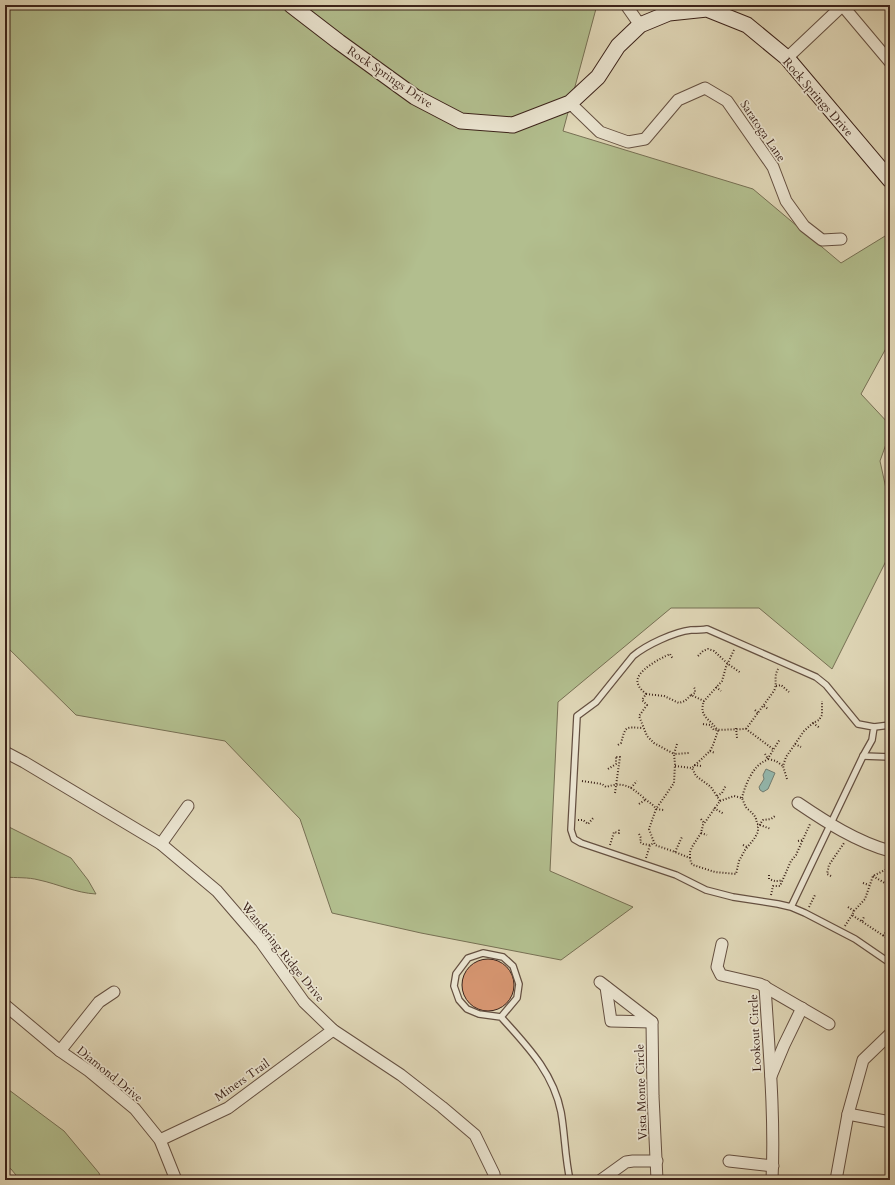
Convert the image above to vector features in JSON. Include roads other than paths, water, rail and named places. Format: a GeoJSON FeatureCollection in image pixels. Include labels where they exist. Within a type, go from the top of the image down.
{"type":"FeatureCollection","features":[{"type":"Feature","properties":{"kind":"street","name":"Rock Springs Drive"},"geometry":{"type":"LineString","coordinates":[[292,5],[339,42],[416,97],[461,121],[513,125],[570,103],[598,77],[618,46],[640,25],[669,13],[707,9],[747,25],[787,58],[890,180]]}},
{"type":"Feature","properties":{"kind":"street"},"geometry":{"type":"LineString","coordinates":[[626,5],[640,25]]}},
{"type":"Feature","properties":{"kind":"street"},"geometry":{"type":"LineString","coordinates":[[787,58],[842,5],[890,62]]}},
{"type":"Feature","properties":{"kind":"street","name":"Saratoga Lane"},"geometry":{"type":"LineString","coordinates":[[570,103],[600,132],[628,142],[645,139],[678,100],[705,88],[727,101],[773,168],[786,201],[804,226],[822,240],[841,239]]}},
{"type":"Feature","properties":{"kind":"street","name":"Wandering Ridge Drive"},"geometry":{"type":"LineString","coordinates":[[5,752],[161,844],[217,892],[261,942],[304,1002],[332,1030],[401,1075],[442,1106],[475,1135],[494,1174],[495,1180]]}},
{"type":"Feature","properties":{"kind":"street"},"geometry":{"type":"LineString","coordinates":[[798,803],[830,824],[877,848],[890,851]]}},
{"type":"Feature","properties":{"kind":"street"},"geometry":{"type":"LineString","coordinates":[[161,844],[188,806]]}},
{"type":"Feature","properties":{"kind":"street","name":"Lookout Circle"},"geometry":{"type":"LineString","coordinates":[[722,944],[717,967],[721,975],[765,986],[829,1024]]}},
{"type":"Feature","properties":{"kind":"street"},"geometry":{"type":"LineString","coordinates":[[603,985],[652,1022],[610,1021],[603,985]]}},
{"type":"Feature","properties":{"kind":"street","name":"Lookout Circle"},"geometry":{"type":"LineString","coordinates":[[765,986],[770,1078],[773,1166],[772,1180]]}},
{"type":"Feature","properties":{"kind":"street"},"geometry":{"type":"LineString","coordinates":[[60,1051],[99,1002],[114,992]]}},
{"type":"Feature","properties":{"kind":"street","name":"Diamond Drive"},"geometry":{"type":"LineString","coordinates":[[5,1005],[60,1051],[90,1071],[135,1109],[160,1140],[176,1180]]}},
{"type":"Feature","properties":{"kind":"street","name":"Lookout Circle"},"geometry":{"type":"LineString","coordinates":[[770,1078],[802,1008]]}},
{"type":"Feature","properties":{"kind":"street","name":"Vista Monte Circle"},"geometry":{"type":"LineString","coordinates":[[652,1022],[653,1096],[657,1180]]}},
{"type":"Feature","properties":{"kind":"street","name":"Miners Trail"},"geometry":{"type":"LineString","coordinates":[[160,1140],[228,1108],[332,1030]]}},
{"type":"Feature","properties":{"kind":"street"},"geometry":{"type":"LineString","coordinates":[[836,1180],[848,1114],[863,1060],[890,1034]]}},
{"type":"Feature","properties":{"kind":"street"},"geometry":{"type":"LineString","coordinates":[[848,1114],[890,1122]]}},
{"type":"Feature","properties":{"kind":"street"},"geometry":{"type":"LineString","coordinates":[[601,1180],[626,1162],[657,1161]]}},
{"type":"Feature","properties":{"kind":"street"},"geometry":{"type":"LineString","coordinates":[[729,1161],[773,1166]]}},
{"type":"Feature","properties":{"kind":"lane"},"geometry":{"type":"LineString","coordinates":[[890,725],[874,727],[858,724],[826,685],[816,676],[707,630],[690,630],[668,637],[640,650],[633,656],[596,702],[577,716],[571,820],[571,830],[574,839],[581,843],[676,875],[706,890],[733,897],[791,907],[854,939],[890,963]]}},
{"type":"Feature","properties":{"kind":"lane"},"geometry":{"type":"LineString","coordinates":[[791,907],[872,740],[874,727]]}},
{"type":"Feature","properties":{"kind":"lane"},"geometry":{"type":"LineString","coordinates":[[863,756],[890,757]]}},
{"type":"Feature","properties":{"kind":"lane"},"geometry":{"type":"LineString","coordinates":[[501,1017],[517,998],[519,984],[513,966],[503,957],[483,953],[468,958],[456,974],[454,986],[458,1000],[467,1009],[479,1014],[501,1017],[530,1048],[544,1070],[555,1092],[561,1113],[567,1167],[570,1180]]}},
{"type":"Feature","properties":{"kind":"water"},"geometry":{"type":"Polygon","coordinates":[[[766,769],[775,773],[768,789],[763,792],[759,787],[764,779],[763,775],[766,769]]]}}]}
